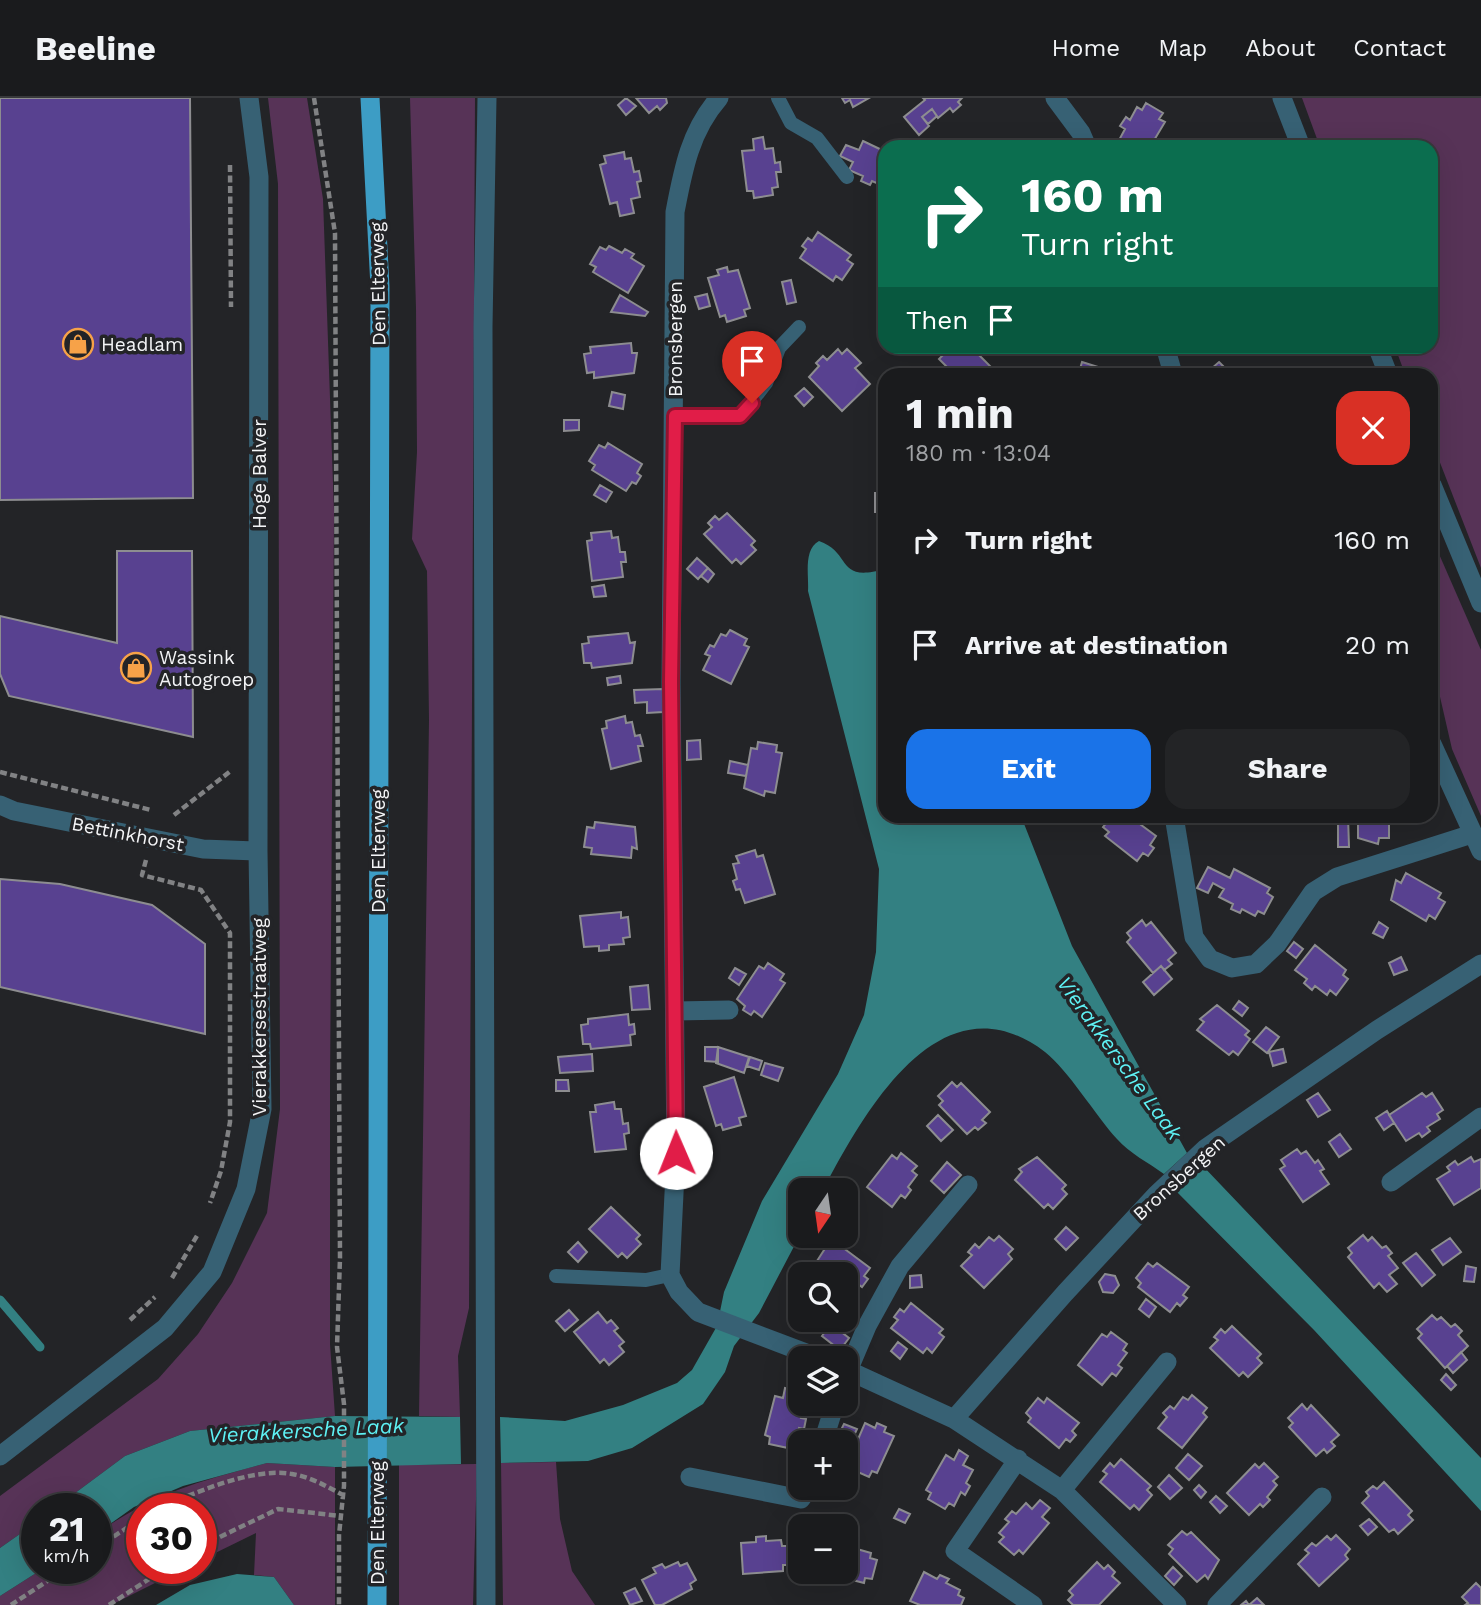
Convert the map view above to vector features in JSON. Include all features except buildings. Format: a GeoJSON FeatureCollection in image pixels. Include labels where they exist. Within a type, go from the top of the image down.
{"type":"FeatureCollection","features":[{"type":"Feature","properties":{"kind":"main road","name":"Den Elterweg"},"geometry":{"type":"LineString","coordinates":[[370,98],[380,287],[377,1605]]}},
{"type":"Feature","properties":{"kind":"street","name":"Hoge Balver"},"geometry":{"type":"LineString","coordinates":[[248,98],[259,177],[258,851]]}},
{"type":"Feature","properties":{"kind":"street"},"geometry":{"type":"LineString","coordinates":[[486,98],[483,327],[486,1605]]}},
{"type":"Feature","properties":{"kind":"street","name":"Bronsbergen"},"geometry":{"type":"LineString","coordinates":[[670,1275],[676,1153],[671,682],[675,212],[684,163],[702,117],[719,98]]}},
{"type":"Feature","properties":{"kind":"street"},"geometry":{"type":"LineString","coordinates":[[1055,98],[1084,140]]}},
{"type":"Feature","properties":{"kind":"street"},"geometry":{"type":"LineString","coordinates":[[1282,98],[1298,140]]}},
{"type":"Feature","properties":{"kind":"street"},"geometry":{"type":"LineString","coordinates":[[1438,499],[1481,603]]}},
{"type":"Feature","properties":{"kind":"street"},"geometry":{"type":"LineString","coordinates":[[1175,823],[1194,937],[1210,959],[1232,968],[1256,964],[1277,944],[1313,892],[1338,877],[1476,842],[1438,757]]}},
{"type":"Feature","properties":{"kind":"street","name":"Bettinkhorst"},"geometry":{"type":"LineString","coordinates":[[0,805],[14,811],[203,849],[258,851]]}},
{"type":"Feature","properties":{"kind":"street","name":"Vierakkersestraatweg"},"geometry":{"type":"LineString","coordinates":[[0,1456],[166,1328],[212,1272],[246,1189],[262,1109],[258,851]]}},
{"type":"Feature","properties":{"kind":"street","name":"Bronsbergen"},"geometry":{"type":"LineString","coordinates":[[954,1419],[1156,1195],[1206,1148],[1377,1030],[1481,964]]}},
{"type":"Feature","properties":{"kind":"street"},"geometry":{"type":"LineString","coordinates":[[675,1011],[729,1010]]}},
{"type":"Feature","properties":{"kind":"street"},"geometry":{"type":"LineString","coordinates":[[1391,1182],[1481,1117]]}},
{"type":"Feature","properties":{"kind":"street"},"geometry":{"type":"LineString","coordinates":[[858,1346],[883,1293],[900,1266],[968,1185]]}},
{"type":"Feature","properties":{"kind":"street"},"geometry":{"type":"LineString","coordinates":[[670,1275],[698,1312],[790,1346]]}},
{"type":"Feature","properties":{"kind":"street"},"geometry":{"type":"LineString","coordinates":[[1062,1490],[1167,1363]]}},
{"type":"Feature","properties":{"kind":"street"},"geometry":{"type":"LineString","coordinates":[[858,1377],[954,1419],[1062,1490],[1177,1605]]}},
{"type":"Feature","properties":{"kind":"street"},"geometry":{"type":"LineString","coordinates":[[1018,1459],[955,1550],[1033,1605]]}},
{"type":"Feature","properties":{"kind":"street"},"geometry":{"type":"LineString","coordinates":[[690,1477],[788,1496]]}},
{"type":"Feature","properties":{"kind":"street"},"geometry":{"type":"LineString","coordinates":[[1217,1605],[1322,1497]]}},
{"type":"Feature","properties":{"kind":"lane"},"geometry":{"type":"LineString","coordinates":[[778,98],[791,123],[817,138],[847,177]]}},
{"type":"Feature","properties":{"kind":"lane"},"geometry":{"type":"LineString","coordinates":[[675,416],[740,416],[766,383],[779,348],[799,327]]}},
{"type":"Feature","properties":{"kind":"lane"},"geometry":{"type":"LineString","coordinates":[[556,1276],[646,1280],[670,1275]]}},
{"type":"Feature","properties":{"kind":"path","name":"Den Elterweg"},"geometry":{"type":"LineString","coordinates":[[314,98],[335,233],[340,1231],[337,1347],[344,1404],[339,1605]]}},
{"type":"Feature","properties":{"kind":"path"},"geometry":{"type":"LineString","coordinates":[[230,159],[231,312]]}},
{"type":"Feature","properties":{"kind":"path"},"geometry":{"type":"LineString","coordinates":[[0,772],[176,816],[235,768]]}},
{"type":"Feature","properties":{"kind":"path"},"geometry":{"type":"LineString","coordinates":[[158,812],[142,875],[201,890],[230,933],[230,1122],[221,1171],[209,1205]]}},
{"type":"Feature","properties":{"kind":"path"},"geometry":{"type":"LineString","coordinates":[[166,1287],[202,1228]]}},
{"type":"Feature","properties":{"kind":"path"},"geometry":{"type":"LineString","coordinates":[[120,1329],[157,1295]]}},
{"type":"Feature","properties":{"kind":"path"},"geometry":{"type":"LineString","coordinates":[[199,1493],[226,1483],[289,1473],[312,1479],[343,1495]]}},
{"type":"Feature","properties":{"kind":"path"},"geometry":{"type":"LineString","coordinates":[[217,1538],[278,1509],[341,1516]]}},
{"type":"Feature","properties":{"kind":"path"},"geometry":{"type":"LineString","coordinates":[[11,1605],[42,1584]]}},
{"type":"Feature","properties":{"kind":"path"},"geometry":{"type":"LineString","coordinates":[[109,1605],[141,1584]]}},
{"type":"Feature","properties":{"kind":"shaded area"},"geometry":{"type":"Polygon","coordinates":[[[268,98],[307,98],[323,199],[334,512],[330,1344],[335,1416],[190,1431],[125,1456],[75,1493],[21,1493],[21,1533],[0,1548],[0,1496],[158,1379],[198,1334],[232,1283],[267,1213],[280,1109],[278,184],[268,98]]]}},
{"type":"Feature","properties":{"kind":"shaded area"},"geometry":{"type":"Polygon","coordinates":[[[410,98],[475,98],[469,1308],[458,1356],[460,1417],[419,1416],[429,720],[427,571],[412,539],[417,452],[410,98]]]}},
{"type":"Feature","properties":{"kind":"shaded area"},"geometry":{"type":"Polygon","coordinates":[[[1302,98],[1481,98],[1481,568],[1438,457],[1438,368],[1403,368],[1398,354],[1438,354],[1438,140],[1317,140],[1302,98]]]}},
{"type":"Feature","properties":{"kind":"shaded area"},"geometry":{"type":"Polygon","coordinates":[[[1438,552],[1481,650],[1481,816],[1452,749],[1438,688],[1438,552]]]}},
{"type":"Feature","properties":{"kind":"shaded area"},"geometry":{"type":"Polygon","coordinates":[[[556,1462],[560,1519],[572,1571],[595,1605],[503,1605],[501,1463],[556,1462]]]}},
{"type":"Feature","properties":{"kind":"shaded area"},"geometry":{"type":"Polygon","coordinates":[[[267,1463],[335,1467],[335,1605],[294,1605],[274,1577],[254,1575],[256,1533],[217,1552],[217,1493],[170,1493],[267,1463]]]}},
{"type":"Feature","properties":{"kind":"shaded area"},"geometry":{"type":"Polygon","coordinates":[[[477,1464],[473,1605],[399,1605],[399,1465],[477,1464]]]}},
{"type":"Feature","properties":{"kind":"shaded area"},"geometry":{"type":"Polygon","coordinates":[[[126,1515],[126,1584],[153,1584],[111,1605],[0,1605],[0,1596],[21,1583],[112,1584],[112,1523],[126,1515]]]}},
{"type":"Feature","properties":{"kind":"water","name":"Vierakkersche Laak"},"geometry":{"type":"Polygon","coordinates":[[[819,541],[837,552],[851,569],[858,572],[878,570],[878,823],[1024,823],[1072,946],[1187,1153],[1164,1174],[1139,1158],[1117,1139],[1054,1060],[1045,1052],[1007,1032],[972,1029],[940,1040],[910,1062],[884,1091],[860,1124],[829,1178],[788,1178],[788,1248],[793,1248],[759,1313],[734,1346],[725,1372],[703,1404],[632,1448],[588,1461],[501,1463],[500,1417],[565,1421],[623,1405],[677,1383],[692,1370],[717,1326],[724,1292],[762,1201],[838,1074],[864,1015],[876,952],[879,869],[808,591],[811,550],[819,541]]]}},
{"type":"Feature","properties":{"kind":"water"},"geometry":{"type":"Polygon","coordinates":[[[1201,1164],[1481,1458],[1481,1511],[1314,1330],[1174,1189],[1201,1164]]]}},
{"type":"Feature","properties":{"kind":"water","name":"Vierakkersche Laak"},"geometry":{"type":"Polygon","coordinates":[[[335,1416],[460,1417],[461,1464],[335,1467],[267,1463],[167,1493],[126,1493],[126,1513],[112,1523],[112,1493],[75,1493],[125,1456],[190,1431],[335,1416]]]}},
{"type":"Feature","properties":{"kind":"water"},"geometry":{"type":"Polygon","coordinates":[[[21,1533],[21,1583],[0,1596],[0,1548],[21,1533]]]}},
{"type":"Feature","properties":{"kind":"water"},"geometry":{"type":"Polygon","coordinates":[[[237,1574],[274,1577],[294,1605],[156,1605],[190,1585],[217,1584],[217,1579],[237,1574]]]}},
{"type":"Feature","properties":{"kind":"waterway"},"geometry":{"type":"LineString","coordinates":[[0,1300],[40,1347]]}},
{"type":"Feature","properties":{"kind":"place","name":"Headlam"},"geometry":{"type":"Point","coordinates":[78,344]}},
{"type":"Feature","properties":{"kind":"place","name":"Wassink Autogroep"},"geometry":{"type":"Point","coordinates":[136,668]}},
{"type":"Feature","properties":{"kind":"route"},"geometry":{"type":"LineString","coordinates":[[676,1153],[671,682],[675,416],[740,416],[752,403]]}}]}
